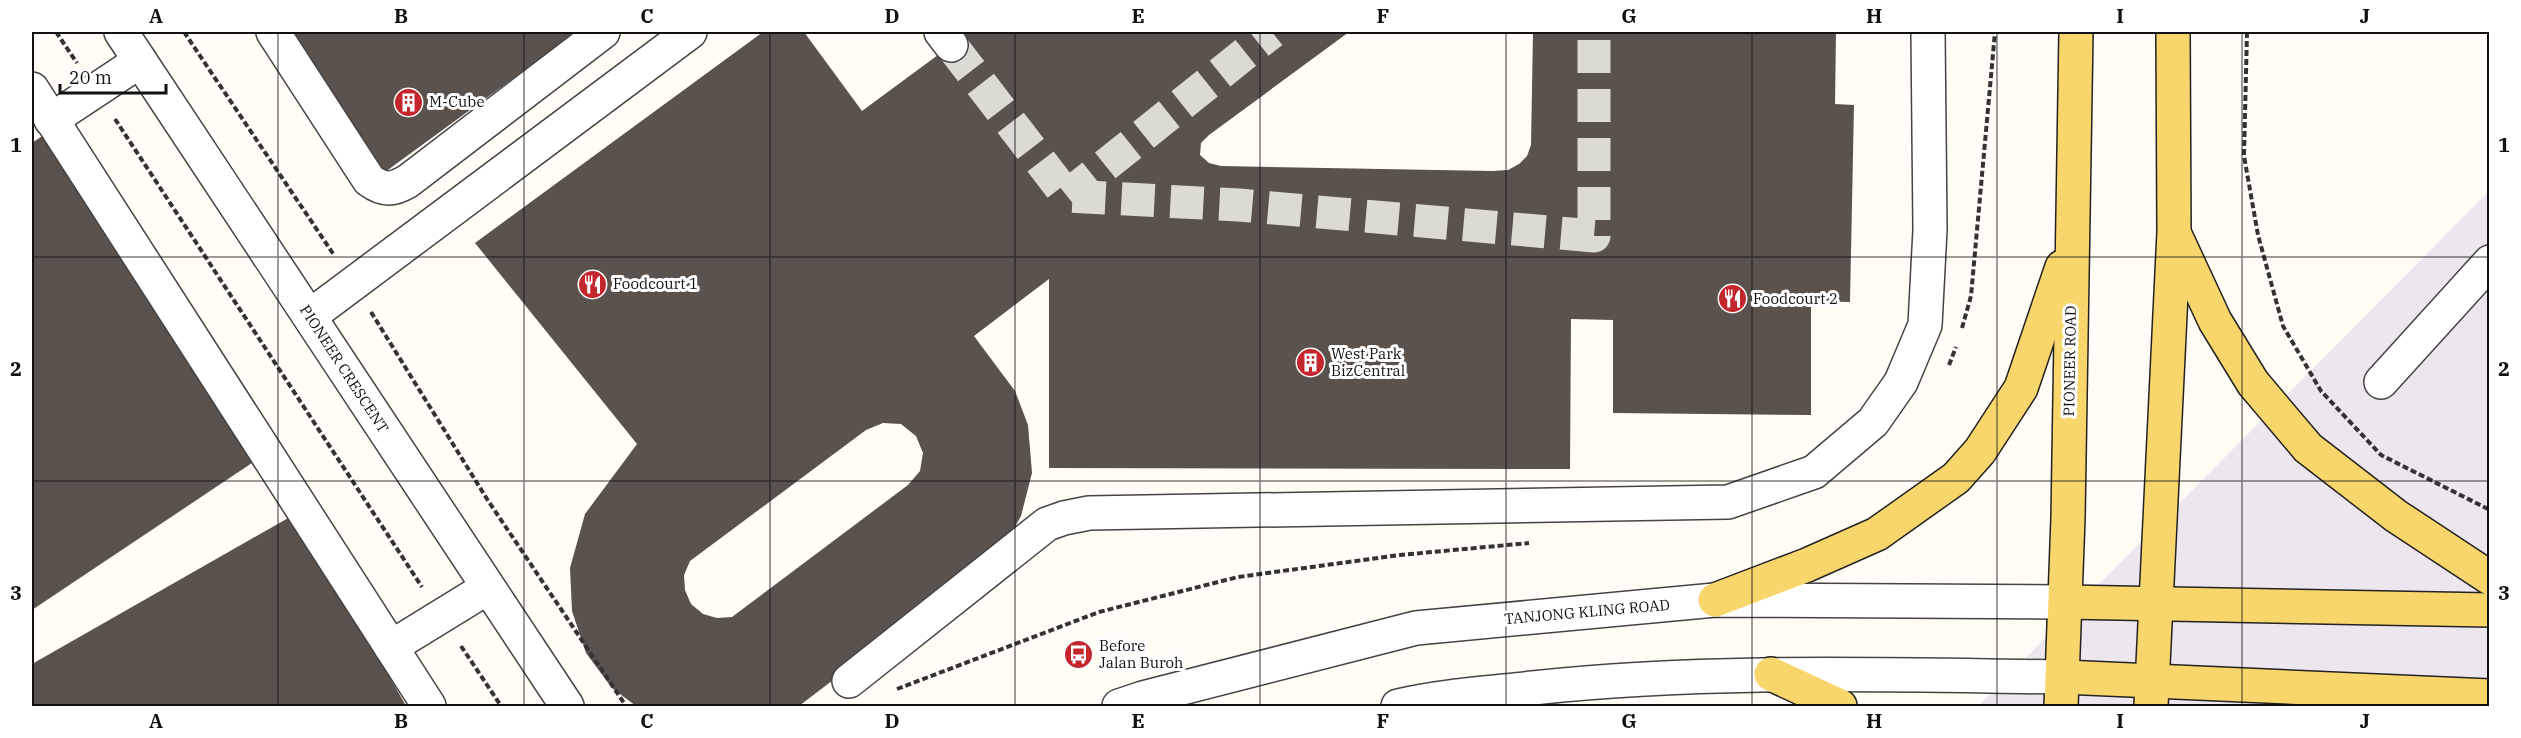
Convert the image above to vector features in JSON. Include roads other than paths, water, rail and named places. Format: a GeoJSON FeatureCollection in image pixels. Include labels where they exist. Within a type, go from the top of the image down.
{"type":"FeatureCollection","features":[{"type":"Feature","properties":{"kind":"main road","name":"PIONEER ROAD"},"geometry":{"type":"LineString","coordinates":[[2062,692],[2066,603],[2076,32]]}},
{"type":"Feature","properties":{"kind":"main road"},"geometry":{"type":"LineString","coordinates":[[2152,693],[2154,605],[2174,232],[2173,32]]}},
{"type":"Feature","properties":{"kind":"main road"},"geometry":{"type":"LineString","coordinates":[[2174,232],[2215,321],[2253,383],[2308,448],[2396,516],[2490,578]]}},
{"type":"Feature","properties":{"kind":"main road"},"geometry":{"type":"LineString","coordinates":[[1714,600],[1807,565],[1877,534],[1956,478],[1980,451],[2021,388],[2072,238]]}},
{"type":"Feature","properties":{"kind":"main road"},"geometry":{"type":"LineString","coordinates":[[2066,603],[2490,610]]}},
{"type":"Feature","properties":{"kind":"main road"},"geometry":{"type":"LineString","coordinates":[[1771,674],[1840,706]]}},
{"type":"Feature","properties":{"kind":"main road"},"geometry":{"type":"LineString","coordinates":[[2062,692],[2483,700]]}},
{"type":"Feature","properties":{"kind":"street","name":"PIONEER CRESCENT"},"geometry":{"type":"LineString","coordinates":[[121,32],[567,706]]}},
{"type":"Feature","properties":{"kind":"street"},"geometry":{"type":"LineString","coordinates":[[273,32],[369,180],[386,189],[394,189],[408,181],[603,32]]}},
{"type":"Feature","properties":{"kind":"street"},"geometry":{"type":"LineString","coordinates":[[310,316],[690,32]]}},
{"type":"Feature","properties":{"kind":"street"},"geometry":{"type":"LineString","coordinates":[[849,681],[1047,524],[1064,518],[1101,512],[1728,502],[1814,472],[1873,422],[1901,382],[1924,325],[1930,230],[1928,32]]}},
{"type":"Feature","properties":{"kind":"street"},"geometry":{"type":"LineString","coordinates":[[51,120],[140,61]]}},
{"type":"Feature","properties":{"kind":"street"},"geometry":{"type":"LineString","coordinates":[[32,89],[429,706]]}},
{"type":"Feature","properties":{"kind":"street"},"geometry":{"type":"LineString","coordinates":[[2381,382],[2490,262]]}},
{"type":"Feature","properties":{"kind":"street"},"geometry":{"type":"LineString","coordinates":[[391,647],[487,588]]}},
{"type":"Feature","properties":{"kind":"street","name":"TANJONG KLING ROAD"},"geometry":{"type":"LineString","coordinates":[[1119,706],[1416,628],[1714,600],[2066,603]]}},
{"type":"Feature","properties":{"kind":"street"},"geometry":{"type":"LineString","coordinates":[[1398,706],[1429,699],[1604,681],[1771,674],[2062,692]]}},
{"type":"Feature","properties":{"kind":"tunnel"},"geometry":{"type":"LineString","coordinates":[[1067,196],[1272,32]]}},
{"type":"Feature","properties":{"kind":"tunnel"},"geometry":{"type":"LineString","coordinates":[[951,45],[1067,196],[1239,205],[1594,236],[1594,32]]}},
{"type":"Feature","properties":{"kind":"place","name":"M-Cube"},"geometry":{"type":"Point","coordinates":[408,102]}},
{"type":"Feature","properties":{"kind":"place","name":"Foodcourt 1"},"geometry":{"type":"Point","coordinates":[592,284]}},
{"type":"Feature","properties":{"kind":"place","name":"Foodcourt 2"},"geometry":{"type":"Point","coordinates":[1732,299]}},
{"type":"Feature","properties":{"kind":"place","name":"West Park BizCentral"},"geometry":{"type":"Point","coordinates":[1310,363]}},
{"type":"Feature","properties":{"kind":"place","name":"Before Jalan Buroh"},"geometry":{"type":"Point","coordinates":[1078,655]}}]}
